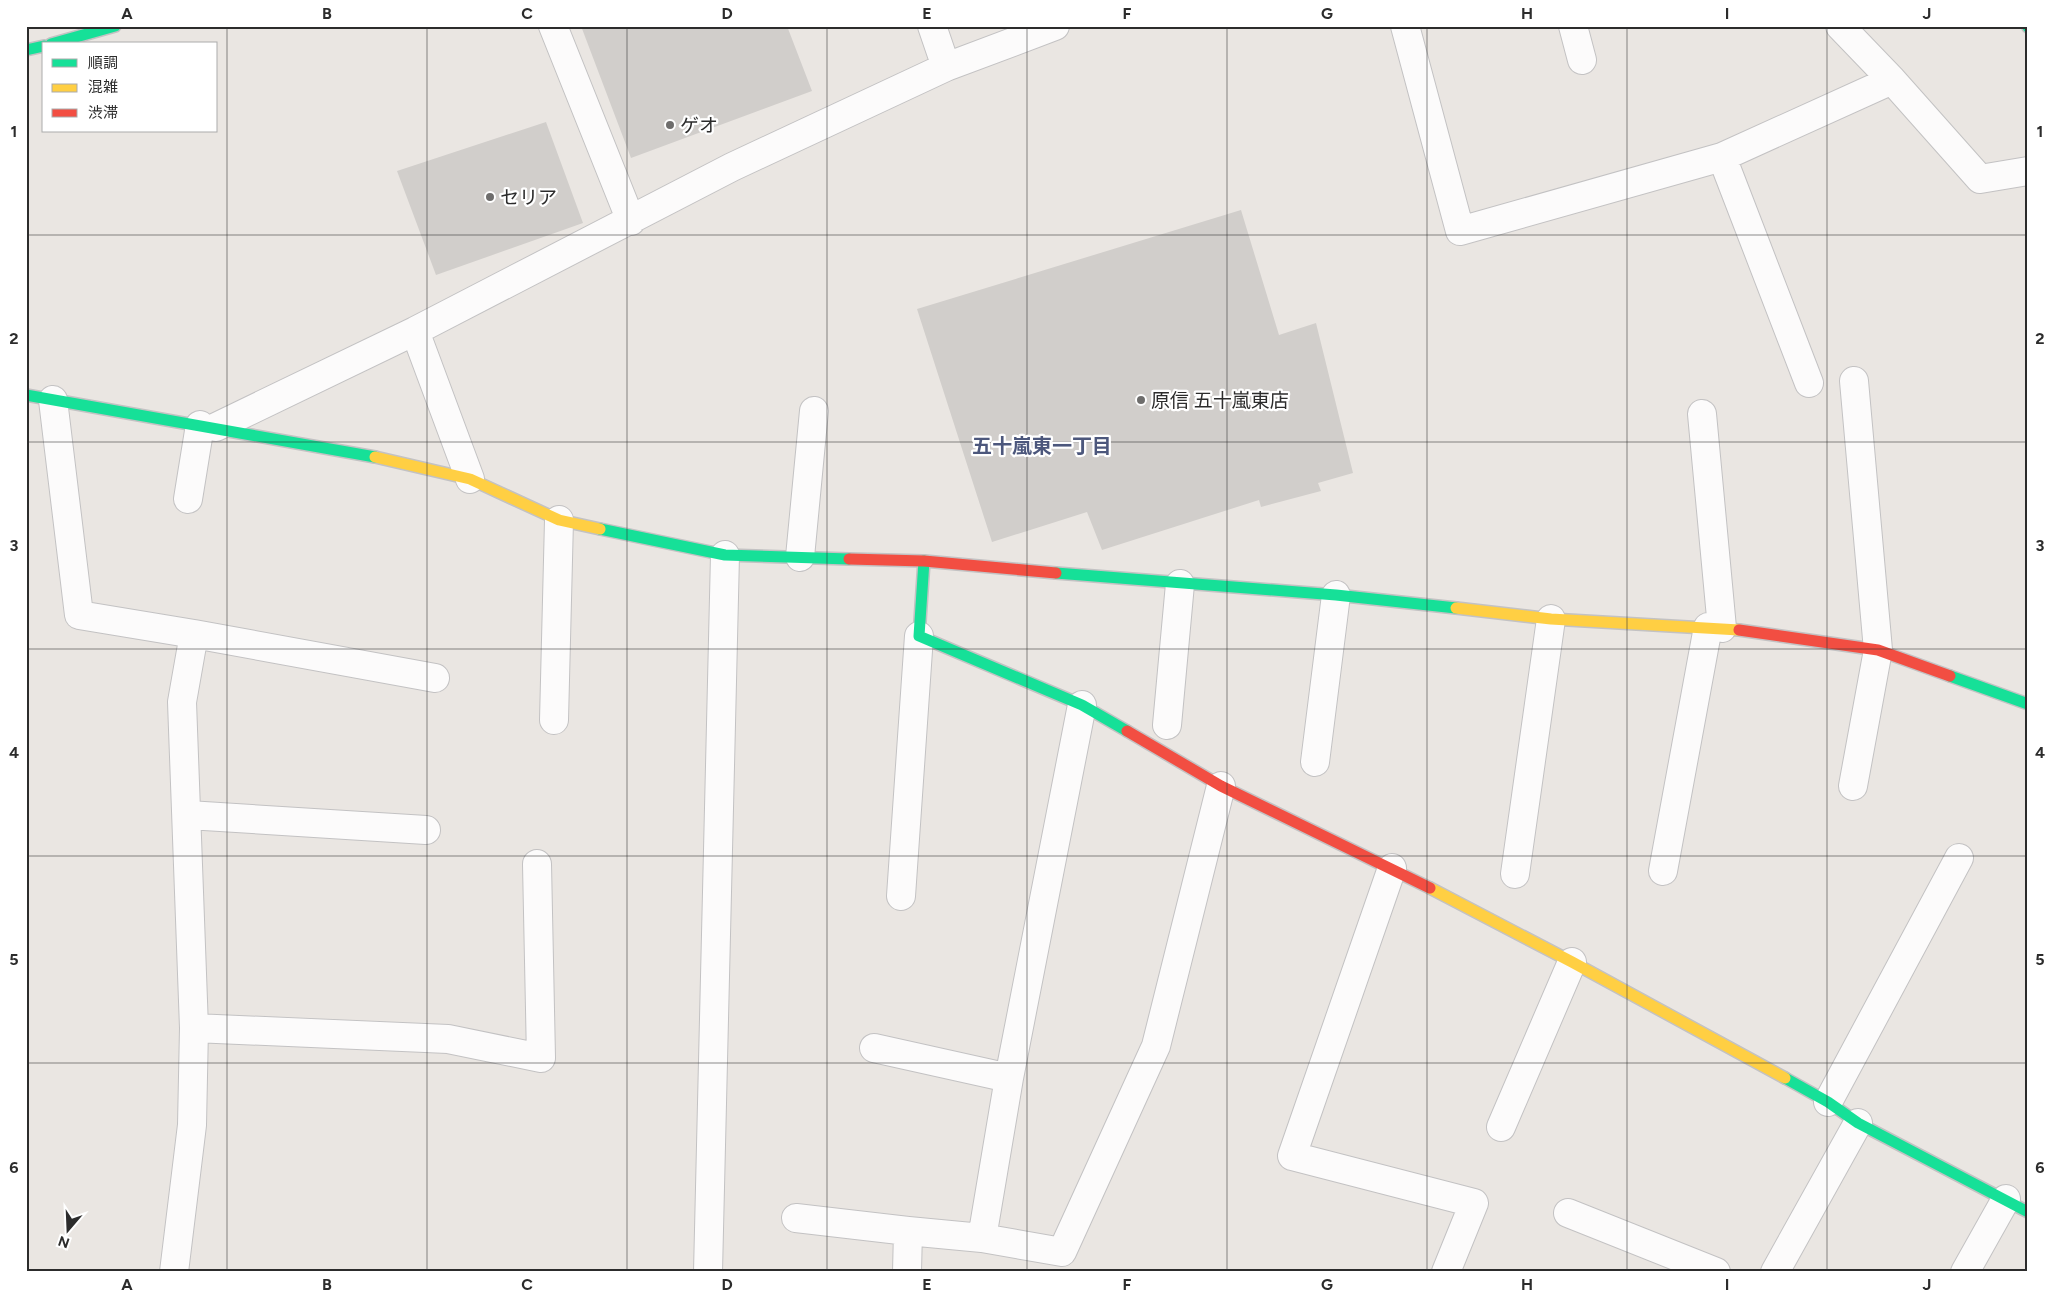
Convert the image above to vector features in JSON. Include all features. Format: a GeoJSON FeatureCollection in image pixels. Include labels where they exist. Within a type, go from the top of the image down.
{"type":"FeatureCollection","features":[{"type":"Feature","properties":{"kind":"street"},"geometry":{"type":"LineString","coordinates":[[58,42],[115,26]]}},
{"type":"Feature","properties":{"kind":"street"},"geometry":{"type":"LineString","coordinates":[[553,26],[631,221]]}},
{"type":"Feature","properties":{"kind":"street"},"geometry":{"type":"LineString","coordinates":[[932,26],[946,67]]}},
{"type":"Feature","properties":{"kind":"street"},"geometry":{"type":"LineString","coordinates":[[188,499],[208,426],[414,331],[631,221],[732,167],[946,67],[1054,26]]}},
{"type":"Feature","properties":{"kind":"street"},"geometry":{"type":"LineString","coordinates":[[1405,26],[1460,231],[1722,157],[1892,80]]}},
{"type":"Feature","properties":{"kind":"street"},"geometry":{"type":"LineString","coordinates":[[1572,26],[1582,60]]}},
{"type":"Feature","properties":{"kind":"street"},"geometry":{"type":"LineString","coordinates":[[1840,26],[1892,80],[1980,179],[2028,172]]}},
{"type":"Feature","properties":{"kind":"street"},"geometry":{"type":"LineString","coordinates":[[26,50],[42,46]]}},
{"type":"Feature","properties":{"kind":"street"},"geometry":{"type":"LineString","coordinates":[[1722,157],[1809,383]]}},
{"type":"Feature","properties":{"kind":"street"},"geometry":{"type":"LineString","coordinates":[[414,331],[470,479]]}},
{"type":"Feature","properties":{"kind":"street"},"geometry":{"type":"LineString","coordinates":[[1853,786],[1878,650],[1854,381]]}},
{"type":"Feature","properties":{"kind":"street"},"geometry":{"type":"LineString","coordinates":[[26,395],[364,454],[470,479],[559,520],[725,556],[924,561],[1180,584],[1336,595],[1551,619],[1715,628],[1878,650],[2028,704]]}},
{"type":"Feature","properties":{"kind":"street"},"geometry":{"type":"LineString","coordinates":[[53,400],[79,615],[435,678]]}},
{"type":"Feature","properties":{"kind":"street"},"geometry":{"type":"LineString","coordinates":[[800,557],[814,411]]}},
{"type":"Feature","properties":{"kind":"street"},"geometry":{"type":"LineString","coordinates":[[1663,871],[1715,628],[1702,414]]}},
{"type":"Feature","properties":{"kind":"street"},"geometry":{"type":"LineString","coordinates":[[554,720],[559,520]]}},
{"type":"Feature","properties":{"kind":"street"},"geometry":{"type":"LineString","coordinates":[[708,1272],[725,556]]}},
{"type":"Feature","properties":{"kind":"street"},"geometry":{"type":"LineString","coordinates":[[901,896],[924,561]]}},
{"type":"Feature","properties":{"kind":"street"},"geometry":{"type":"LineString","coordinates":[[1167,725],[1180,584]]}},
{"type":"Feature","properties":{"kind":"street"},"geometry":{"type":"LineString","coordinates":[[1315,762],[1336,595]]}},
{"type":"Feature","properties":{"kind":"street"},"geometry":{"type":"LineString","coordinates":[[1515,874],[1551,619]]}},
{"type":"Feature","properties":{"kind":"street"},"geometry":{"type":"LineString","coordinates":[[174,1272],[192,1125],[194,1028],[188,815],[182,702],[194,634]]}},
{"type":"Feature","properties":{"kind":"street"},"geometry":{"type":"LineString","coordinates":[[919,636],[1082,705],[1222,786],[1392,868],[1572,962],[1828,1102],[1858,1123],[2017,1206],[1965,1272]]}},
{"type":"Feature","properties":{"kind":"street"},"geometry":{"type":"LineString","coordinates":[[982,1238],[1009,1078],[1082,705]]}},
{"type":"Feature","properties":{"kind":"street"},"geometry":{"type":"LineString","coordinates":[[796,1218],[982,1238],[1062,1252],[1156,1046],[1222,786]]}},
{"type":"Feature","properties":{"kind":"street"},"geometry":{"type":"LineString","coordinates":[[188,815],[426,830]]}},
{"type":"Feature","properties":{"kind":"street"},"geometry":{"type":"LineString","coordinates":[[1828,1102],[1959,858]]}},
{"type":"Feature","properties":{"kind":"street"},"geometry":{"type":"LineString","coordinates":[[194,1028],[448,1039],[541,1058],[536,864]]}},
{"type":"Feature","properties":{"kind":"street"},"geometry":{"type":"LineString","coordinates":[[1392,868],[1292,1156],[1474,1203],[1446,1272]]}},
{"type":"Feature","properties":{"kind":"street"},"geometry":{"type":"LineString","coordinates":[[1501,1127],[1572,962]]}},
{"type":"Feature","properties":{"kind":"street"},"geometry":{"type":"LineString","coordinates":[[874,1048],[1009,1078]]}},
{"type":"Feature","properties":{"kind":"street"},"geometry":{"type":"LineString","coordinates":[[1775,1272],[1858,1123]]}},
{"type":"Feature","properties":{"kind":"street"},"geometry":{"type":"LineString","coordinates":[[1568,1213],[1716,1272]]}},
{"type":"Feature","properties":{"kind":"street"},"geometry":{"type":"LineString","coordinates":[[906,1272],[908,1231]]}},
{"type":"Feature","properties":{"kind":"building","name":"ゲオ"},"geometry":{"type":"Polygon","coordinates":[[[581,26],[787,26],[812,91],[631,158],[581,26]]]}},
{"type":"Feature","properties":{"kind":"building","name":"セリア"},"geometry":{"type":"Polygon","coordinates":[[[546,122],[583,223],[436,275],[397,171],[546,122]]]}},
{"type":"Feature","properties":{"kind":"building","name":"原信 五十嵐東店"},"geometry":{"type":"Polygon","coordinates":[[[1241,210],[1279,335],[1316,323],[1353,473],[1318,483],[1321,491],[1261,507],[1259,500],[1102,550],[1087,512],[992,542],[917,309],[1241,210]]]}},
{"type":"Feature","properties":{"kind":"traffic: fast"},"geometry":{"type":"LineString","coordinates":[[58,42],[115,26]]}},
{"type":"Feature","properties":{"kind":"traffic: fast"},"geometry":{"type":"LineString","coordinates":[[26,50],[42,46]]}},
{"type":"Feature","properties":{"kind":"traffic: fast"},"geometry":{"type":"LineString","coordinates":[[26,395],[375,457]]}},
{"type":"Feature","properties":{"kind":"traffic: fast"},"geometry":{"type":"LineString","coordinates":[[600,529],[725,555],[849,559]]}},
{"type":"Feature","properties":{"kind":"traffic: fast"},"geometry":{"type":"LineString","coordinates":[[924,561],[919,636],[1082,705],[1127,731]]}},
{"type":"Feature","properties":{"kind":"traffic: fast"},"geometry":{"type":"LineString","coordinates":[[1056,573],[1336,595],[1456,608]]}},
{"type":"Feature","properties":{"kind":"traffic: fast"},"geometry":{"type":"LineString","coordinates":[[1950,676],[2028,704]]}},
{"type":"Feature","properties":{"kind":"traffic: fast"},"geometry":{"type":"LineString","coordinates":[[1785,1078],[1828,1102],[1858,1123],[2028,1212]]}},
{"type":"Feature","properties":{"kind":"traffic: slow"},"geometry":{"type":"LineString","coordinates":[[375,457],[470,479],[559,520],[600,529]]}},
{"type":"Feature","properties":{"kind":"traffic: slow"},"geometry":{"type":"LineString","coordinates":[[1456,608],[1551,619],[1739,630]]}},
{"type":"Feature","properties":{"kind":"traffic: slow"},"geometry":{"type":"LineString","coordinates":[[1430,888],[1572,962],[1785,1078]]}},
{"type":"Feature","properties":{"kind":"traffic: jam"},"geometry":{"type":"LineString","coordinates":[[849,559],[924,561],[1056,573]]}},
{"type":"Feature","properties":{"kind":"traffic: jam"},"geometry":{"type":"LineString","coordinates":[[1739,630],[1878,650],[1950,676]]}},
{"type":"Feature","properties":{"kind":"traffic: jam"},"geometry":{"type":"LineString","coordinates":[[1127,731],[1221,786],[1430,888]]}},
{"type":"Feature","properties":{"kind":"place","name":"ゲオ"},"geometry":{"type":"Point","coordinates":[670,125]}},
{"type":"Feature","properties":{"kind":"place","name":"セリア"},"geometry":{"type":"Point","coordinates":[490,197]}},
{"type":"Feature","properties":{"kind":"place","name":"原信 五十嵐東店"},"geometry":{"type":"Point","coordinates":[1141,400]}},
{"type":"Feature","properties":{"kind":"district","name":"五十嵐東一丁目"},"geometry":{"type":"Point","coordinates":[1042,446]}}]}
